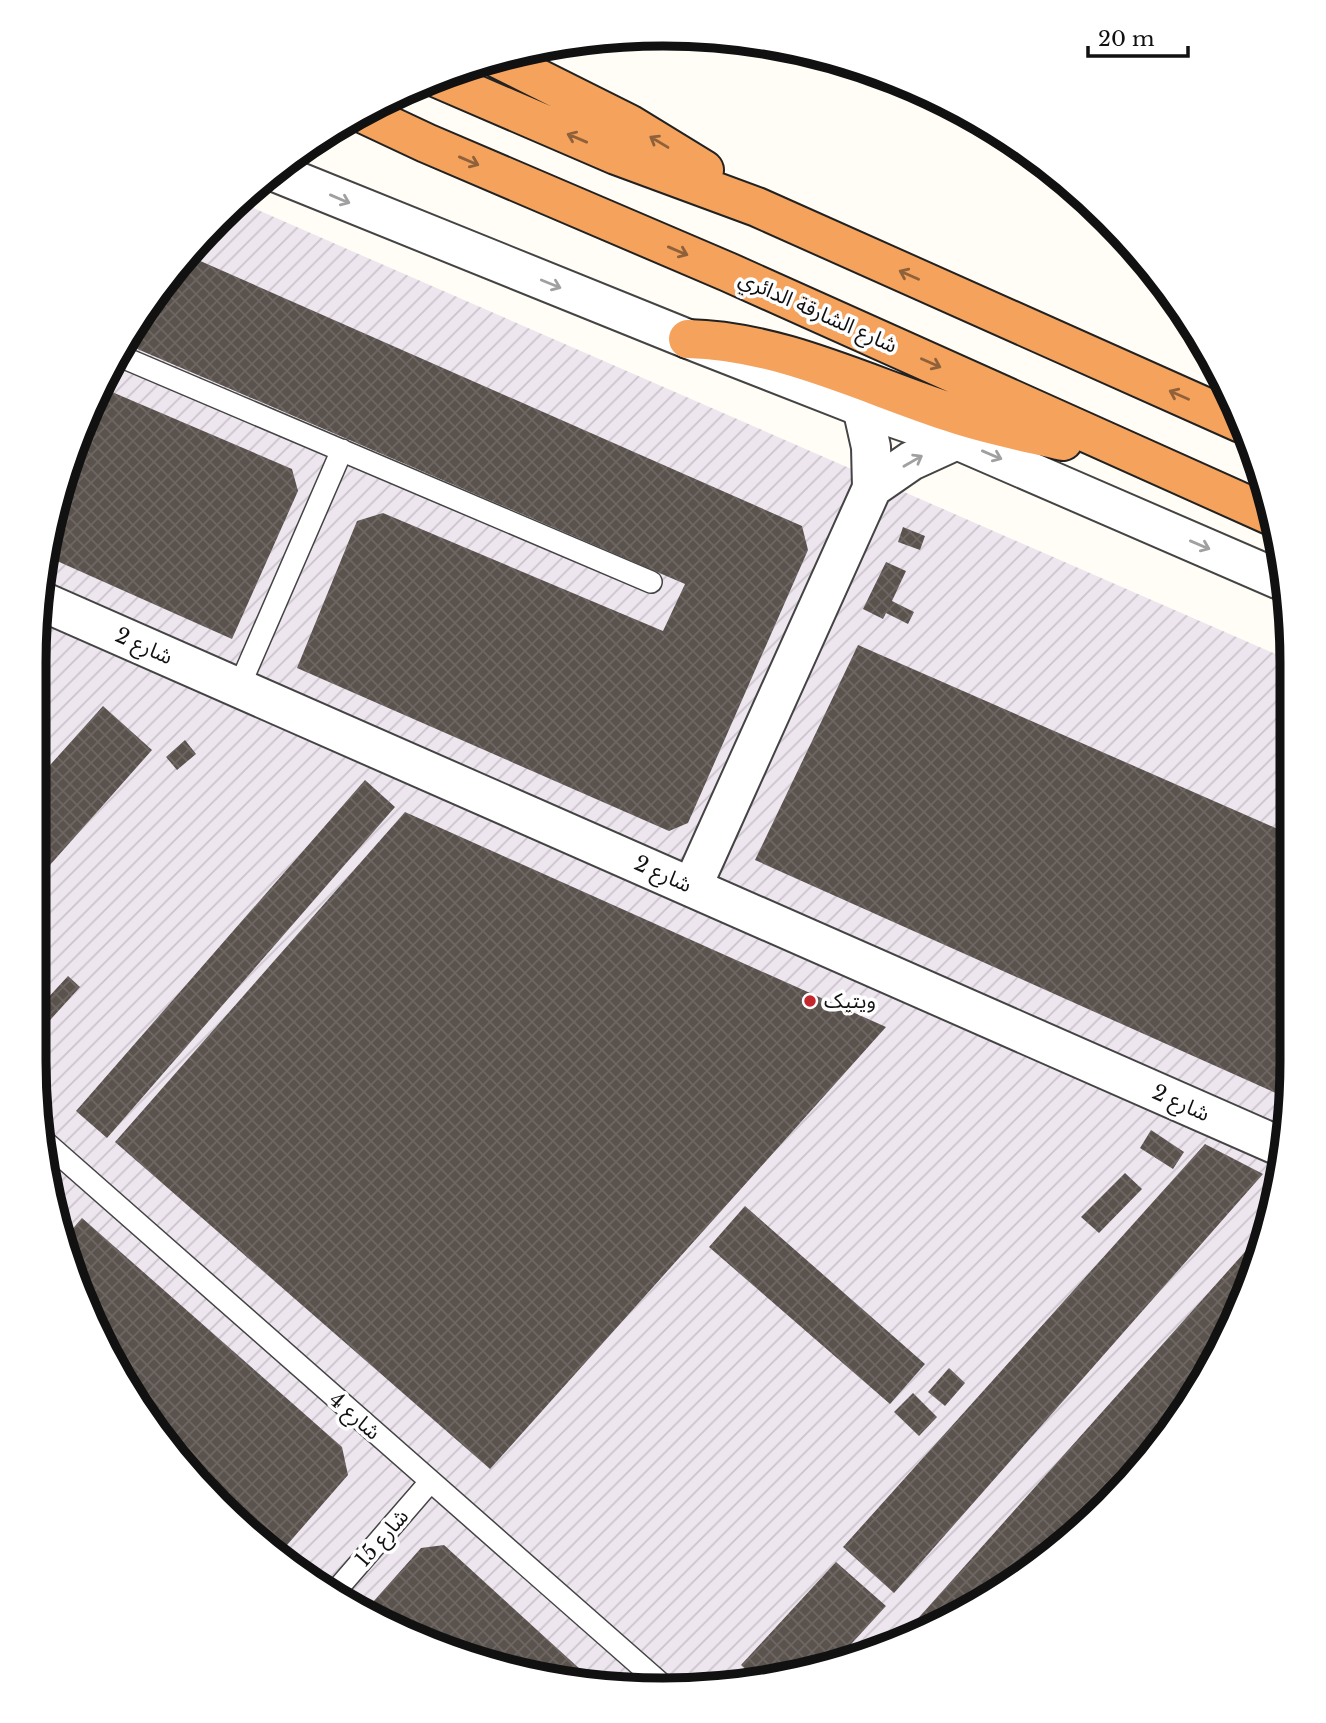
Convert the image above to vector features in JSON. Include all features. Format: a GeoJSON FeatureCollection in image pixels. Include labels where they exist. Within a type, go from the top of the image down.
{"type":"FeatureCollection","features":[{"type":"Feature","properties":{"kind":"highway"},"geometry":{"type":"LineString","coordinates":[[511,65],[629,124],[695,164],[757,207]]}},
{"type":"Feature","properties":{"kind":"highway"},"geometry":{"type":"LineString","coordinates":[[451,84],[616,155],[757,207],[1229,418]]}},
{"type":"Feature","properties":{"kind":"highway","name":"شارع الشارقة الدائري"},"geometry":{"type":"LineString","coordinates":[[373,118],[728,272],[1261,511]]}},
{"type":"Feature","properties":{"kind":"highway"},"geometry":{"type":"LineString","coordinates":[[688,339],[719,340],[758,347],[990,425],[1133,455]]}},
{"type":"Feature","properties":{"kind":"street"},"geometry":{"type":"LineString","coordinates":[[363,123],[426,143]]}},
{"type":"Feature","properties":{"kind":"street"},"geometry":{"type":"LineString","coordinates":[[284,176],[688,339],[862,407],[957,440],[1274,578]]}},
{"type":"Feature","properties":{"kind":"street"},"geometry":{"type":"LineString","coordinates":[[692,887],[872,488],[871,447],[862,407]]}},
{"type":"Feature","properties":{"kind":"street"},"geometry":{"type":"LineString","coordinates":[[872,488],[911,461],[957,440]]}},
{"type":"Feature","properties":{"kind":"street","name":"شارع 2"},"geometry":{"type":"LineString","coordinates":[[48,608],[239,687],[1275,1144]]}},
{"type":"Feature","properties":{"kind":"lane"},"geometry":{"type":"LineString","coordinates":[[126,358],[651,582]]}},
{"type":"Feature","properties":{"kind":"lane"},"geometry":{"type":"LineString","coordinates":[[239,687],[342,450]]}},
{"type":"Feature","properties":{"kind":"lane","name":"شارع 4"},"geometry":{"type":"LineString","coordinates":[[52,1148],[654,1678]]}},
{"type":"Feature","properties":{"kind":"lane","name":"شارع 15"},"geometry":{"type":"LineString","coordinates":[[340,1586],[430,1482]]}},
{"type":"Feature","properties":{"kind":"shaded area"},"geometry":{"type":"Polygon","coordinates":[[[248,206],[1280,656],[1279,1100],[1269,1180],[1248,1258],[1217,1333],[1198,1369],[1153,1436],[1127,1467],[1100,1497],[1039,1550],[972,1595],[936,1614],[861,1645],[823,1656],[783,1666],[703,1676],[663,1678],[582,1672],[543,1666],[465,1645],[390,1614],[354,1595],[287,1550],[256,1524],[226,1497],[173,1436],[128,1369],[109,1333],[78,1258],[67,1220],[57,1180],[47,1100],[46,663],[51,582],[57,543],[78,465],[109,390],[128,354],[173,287],[226,226],[248,206]]]}},
{"type":"Feature","properties":{"kind":"building"},"geometry":{"type":"Polygon","coordinates":[[[196,259],[802,526],[808,550],[688,823],[669,831],[297,668],[357,521],[383,513],[663,631],[685,584],[133,347],[173,287],[196,259]]]}},
{"type":"Feature","properties":{"kind":"building"},"geometry":{"type":"Polygon","coordinates":[[[109,391],[292,469],[298,491],[232,639],[54,560],[78,465],[109,391]]]}},
{"type":"Feature","properties":{"kind":"building"},"geometry":{"type":"Polygon","coordinates":[[[903,527],[925,536],[920,550],[898,542],[903,527]]]}},
{"type":"Feature","properties":{"kind":"building"},"geometry":{"type":"Polygon","coordinates":[[[886,562],[906,571],[892,601],[914,612],[908,624],[886,613],[883,619],[863,609],[886,562]]]}},
{"type":"Feature","properties":{"kind":"building"},"geometry":{"type":"Polygon","coordinates":[[[858,645],[1280,830],[1279,1094],[755,860],[858,645]]]}},
{"type":"Feature","properties":{"kind":"building"},"geometry":{"type":"Polygon","coordinates":[[[103,706],[152,750],[46,869],[46,770],[103,706]]]}},
{"type":"Feature","properties":{"kind":"building"},"geometry":{"type":"Polygon","coordinates":[[[185,740],[196,754],[177,770],[166,757],[185,740]]]}},
{"type":"Feature","properties":{"kind":"building"},"geometry":{"type":"Polygon","coordinates":[[[365,780],[395,807],[107,1138],[76,1111],[365,780]]]}},
{"type":"Feature","properties":{"kind":"building"},"geometry":{"type":"Polygon","coordinates":[[[405,812],[886,1027],[490,1469],[115,1142],[405,812]]]}},
{"type":"Feature","properties":{"kind":"building"},"geometry":{"type":"Polygon","coordinates":[[[68,976],[80,987],[46,1025],[46,1000],[68,976]]]}},
{"type":"Feature","properties":{"kind":"building"},"geometry":{"type":"Polygon","coordinates":[[[1151,1130],[1184,1152],[1173,1169],[1140,1148],[1151,1130]]]}},
{"type":"Feature","properties":{"kind":"building"},"geometry":{"type":"Polygon","coordinates":[[[1205,1144],[1263,1174],[894,1593],[843,1547],[1205,1144]]]}},
{"type":"Feature","properties":{"kind":"building"},"geometry":{"type":"Polygon","coordinates":[[[1125,1173],[1142,1189],[1099,1233],[1081,1217],[1125,1173]]]}},
{"type":"Feature","properties":{"kind":"building"},"geometry":{"type":"Polygon","coordinates":[[[745,1206],[925,1364],[890,1404],[709,1247],[745,1206]]]}},
{"type":"Feature","properties":{"kind":"building"},"geometry":{"type":"Polygon","coordinates":[[[82,1218],[342,1447],[348,1475],[284,1548],[226,1497],[173,1436],[150,1403],[109,1333],[78,1258],[70,1231],[82,1218]]]}},
{"type":"Feature","properties":{"kind":"building"},"geometry":{"type":"Polygon","coordinates":[[[1252,1244],[1233,1296],[1198,1369],[1153,1436],[1127,1467],[1100,1497],[1039,1550],[972,1595],[913,1624],[1252,1244]]]}},
{"type":"Feature","properties":{"kind":"building"},"geometry":{"type":"Polygon","coordinates":[[[949,1368],[965,1383],[945,1406],[928,1392],[949,1368]]]}},
{"type":"Feature","properties":{"kind":"building"},"geometry":{"type":"Polygon","coordinates":[[[913,1393],[937,1417],[919,1436],[894,1412],[913,1393]]]}},
{"type":"Feature","properties":{"kind":"building"},"geometry":{"type":"Polygon","coordinates":[[[444,1545],[583,1672],[543,1666],[465,1645],[371,1604],[421,1548],[444,1545]]]}},
{"type":"Feature","properties":{"kind":"building"},"geometry":{"type":"Polygon","coordinates":[[[836,1562],[886,1606],[846,1649],[783,1666],[748,1671],[741,1665],[836,1562]]]}},
{"type":"Feature","properties":{"kind":"place","name":"ویتیک"},"geometry":{"type":"Point","coordinates":[810,1001]}}]}
